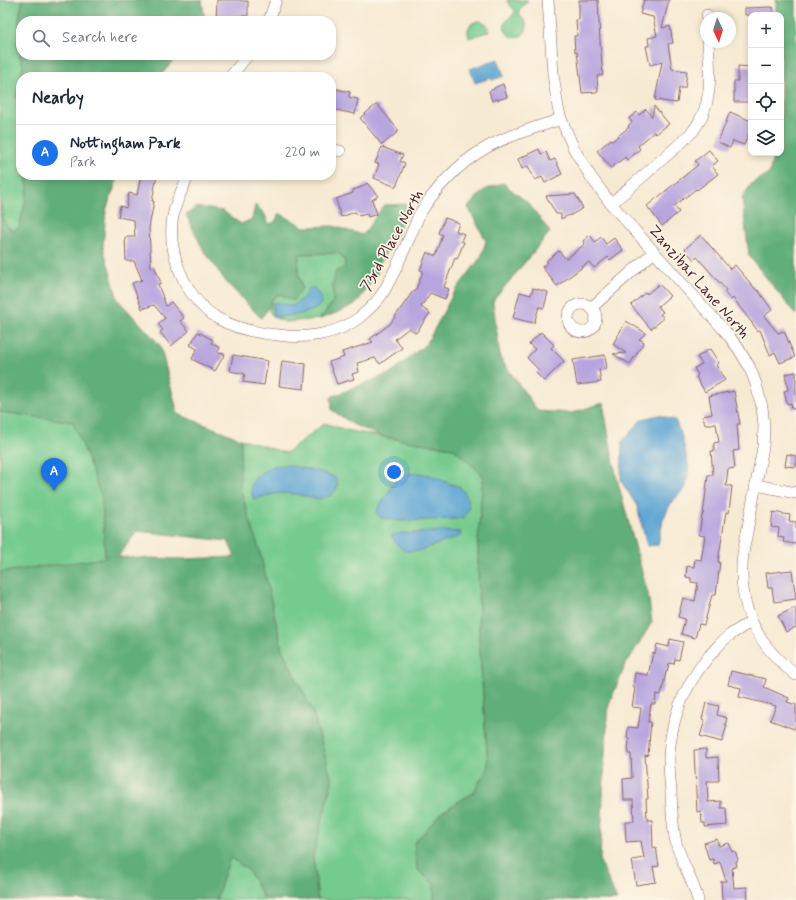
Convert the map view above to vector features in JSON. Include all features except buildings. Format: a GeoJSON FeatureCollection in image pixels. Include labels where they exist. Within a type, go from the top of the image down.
{"type":"FeatureCollection","features":[{"type":"Feature","properties":{"kind":"street"},"geometry":{"type":"LineString","coordinates":[[271,16],[276,0]]}},
{"type":"Feature","properties":{"kind":"street","name":"Zanzibar Lane North"},"geometry":{"type":"LineString","coordinates":[[548,0],[554,80],[558,108],[561,119],[574,149],[591,177],[611,204],[725,331],[749,366],[756,384],[762,407],[764,426],[763,447],[743,554],[741,569],[742,585],[751,622],[770,652],[784,666],[796,675]]}},
{"type":"Feature","properties":{"kind":"street"},"geometry":{"type":"LineString","coordinates":[[611,204],[693,131],[706,107],[709,96],[708,48]]}},
{"type":"Feature","properties":{"kind":"street"},"geometry":{"type":"LineString","coordinates":[[234,72],[244,60]]}},
{"type":"Feature","properties":{"kind":"street","name":"73rd Place North"},"geometry":{"type":"LineString","coordinates":[[187,180],[178,199],[172,225],[173,248],[181,274],[188,287],[204,307],[216,317],[241,329],[285,336],[311,336],[342,328],[358,319],[370,309],[380,297],[389,282],[420,215],[429,201],[443,183],[468,160],[502,140],[561,119]]}},
{"type":"Feature","properties":{"kind":"street"},"geometry":{"type":"LineString","coordinates":[[591,308],[654,252]]}},
{"type":"Feature","properties":{"kind":"street"},"geometry":{"type":"LineString","coordinates":[[756,485],[796,493]]}},
{"type":"Feature","properties":{"kind":"street"},"geometry":{"type":"LineString","coordinates":[[698,900],[677,846],[675,834],[669,759],[672,734],[680,702],[701,666],[729,635],[751,622]]}},
{"type":"Feature","properties":{"kind":"green space"},"geometry":{"type":"Polygon","coordinates":[[[0,0],[23,0],[20,16],[16,16],[16,60],[21,60],[23,66],[22,72],[16,72],[16,180],[27,180],[28,188],[20,228],[12,231],[4,222],[0,200],[0,0]]]}},
{"type":"Feature","properties":{"kind":"green space"},"geometry":{"type":"Polygon","coordinates":[[[23,0],[202,0],[204,16],[20,16],[23,0]]]}},
{"type":"Feature","properties":{"kind":"green space"},"geometry":{"type":"Polygon","coordinates":[[[507,0],[528,0],[519,11],[520,16],[525,21],[527,26],[526,31],[519,37],[511,37],[505,30],[506,22],[515,12],[507,0]]]}},
{"type":"Feature","properties":{"kind":"green space"},"geometry":{"type":"Polygon","coordinates":[[[776,0],[796,0],[796,315],[749,256],[742,198],[752,183],[769,174],[773,156],[784,156],[784,12],[776,12],[776,0]]]}},
{"type":"Feature","properties":{"kind":"green space"},"geometry":{"type":"Polygon","coordinates":[[[478,21],[486,23],[490,31],[469,38],[468,29],[470,25],[478,21]]]}},
{"type":"Feature","properties":{"kind":"green space"},"geometry":{"type":"Polygon","coordinates":[[[21,60],[173,60],[164,72],[22,72],[23,66],[21,60]]]}},
{"type":"Feature","properties":{"kind":"green space"},"geometry":{"type":"Polygon","coordinates":[[[27,180],[117,180],[106,210],[103,247],[118,300],[160,345],[178,414],[241,439],[240,489],[260,552],[282,649],[313,712],[332,781],[313,856],[318,900],[265,900],[248,870],[230,857],[216,900],[0,900],[0,572],[105,558],[102,499],[73,422],[0,412],[0,200],[4,222],[12,231],[19,228],[28,188],[27,180]],[[137,531],[118,557],[182,559],[235,557],[228,541],[137,531]]]}},
{"type":"Feature","properties":{"kind":"green space"},"geometry":{"type":"Polygon","coordinates":[[[503,183],[529,204],[550,232],[493,301],[500,358],[538,411],[572,413],[603,403],[616,475],[648,594],[652,622],[625,666],[609,704],[600,861],[617,900],[434,900],[434,884],[417,869],[414,843],[442,812],[474,792],[488,766],[479,640],[478,543],[483,475],[453,448],[383,437],[354,425],[332,410],[331,397],[391,373],[427,343],[453,294],[481,257],[486,241],[468,207],[484,190],[503,183]]]}},
{"type":"Feature","properties":{"kind":"green space"},"geometry":{"type":"Polygon","coordinates":[[[406,204],[405,214],[379,265],[377,273],[357,303],[320,319],[333,302],[333,283],[336,271],[345,267],[345,261],[339,253],[299,254],[298,273],[302,288],[293,301],[280,294],[272,299],[270,306],[261,318],[227,283],[204,251],[186,215],[196,207],[223,211],[241,224],[252,219],[255,205],[264,213],[269,224],[275,222],[279,213],[304,227],[333,226],[363,235],[384,205],[406,204]]]}},
{"type":"Feature","properties":{"kind":"green space"},"geometry":{"type":"Polygon","coordinates":[[[339,253],[345,261],[345,267],[333,283],[333,302],[320,319],[285,322],[273,317],[269,311],[272,299],[280,294],[302,289],[298,273],[299,254],[339,253]]]}},
{"type":"Feature","properties":{"kind":"green space"},"geometry":{"type":"Polygon","coordinates":[[[100,389],[116,583],[0,591],[0,398],[100,389]]]}},
{"type":"Feature","properties":{"kind":"green space"},"geometry":{"type":"Polygon","coordinates":[[[325,423],[346,430],[453,448],[483,475],[478,543],[479,640],[488,766],[474,792],[442,812],[417,869],[434,884],[434,900],[318,900],[313,856],[332,781],[313,712],[282,649],[260,552],[240,488],[241,439],[286,453],[325,423]]]}},
{"type":"Feature","properties":{"kind":"green space"},"geometry":{"type":"Polygon","coordinates":[[[230,857],[248,870],[265,900],[216,900],[230,857]]]}},
{"type":"Feature","properties":{"kind":"water"},"geometry":{"type":"Polygon","coordinates":[[[498,59],[504,76],[475,83],[470,69],[498,59]]]}},
{"type":"Feature","properties":{"kind":"water"},"geometry":{"type":"Polygon","coordinates":[[[310,288],[314,288],[321,298],[320,304],[317,308],[306,313],[273,317],[273,302],[293,306],[305,296],[310,288]]]}},
{"type":"Feature","properties":{"kind":"water"},"geometry":{"type":"Polygon","coordinates":[[[659,415],[675,420],[681,434],[689,467],[686,487],[671,503],[663,519],[658,545],[647,546],[637,506],[621,481],[622,442],[642,419],[659,415]]]}},
{"type":"Feature","properties":{"kind":"water"},"geometry":{"type":"Polygon","coordinates":[[[287,465],[321,472],[336,478],[338,486],[332,495],[319,499],[295,494],[279,493],[254,499],[251,488],[255,478],[263,471],[274,466],[287,465]]]}},
{"type":"Feature","properties":{"kind":"water"},"geometry":{"type":"Polygon","coordinates":[[[419,473],[430,475],[460,487],[466,495],[469,507],[464,518],[401,521],[381,518],[376,512],[397,479],[408,474],[419,473]]]}},
{"type":"Feature","properties":{"kind":"water"},"geometry":{"type":"Polygon","coordinates":[[[442,531],[461,532],[460,536],[418,551],[404,551],[391,536],[400,533],[442,531]]]}},
{"type":"Feature","properties":{"kind":"place","name":"Nottingham Park"},"geometry":{"type":"Point","coordinates":[54,491]}}]}
